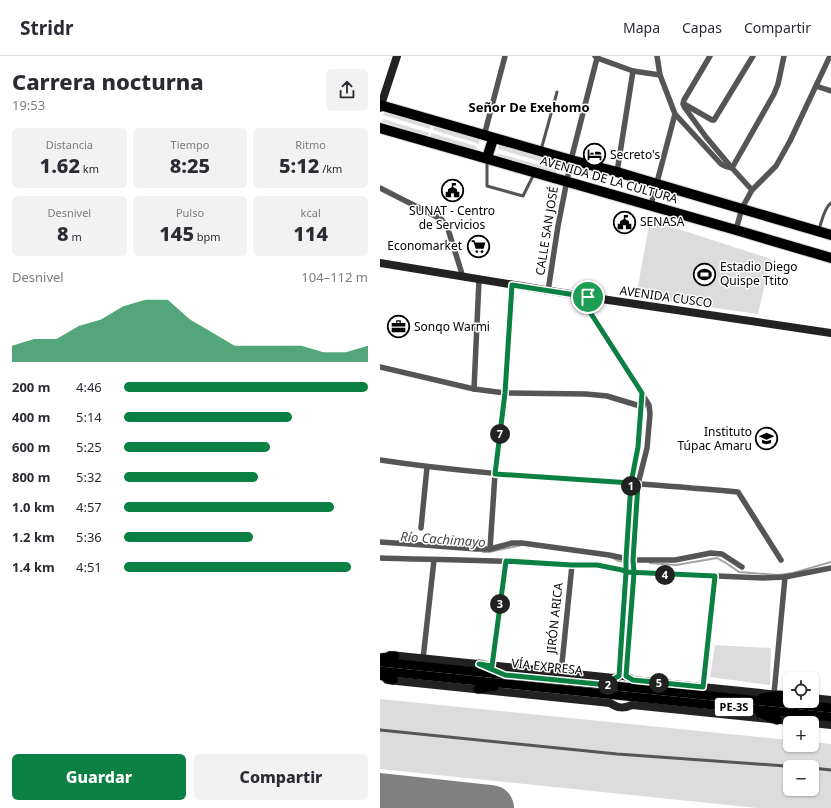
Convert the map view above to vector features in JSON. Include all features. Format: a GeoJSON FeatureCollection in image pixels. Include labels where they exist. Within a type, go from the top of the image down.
{"type":"FeatureCollection","features":[{"type":"Feature","properties":{"kind":"highway","name":"AVENIDA DE LA CULTURA"},"geometry":{"type":"LineString","coordinates":[[380,106],[617,172],[831,235]]}},
{"type":"Feature","properties":{"kind":"highway","name":"AVENIDA DE LA CULTURA"},"geometry":{"type":"LineString","coordinates":[[380,128],[736,230],[830,255]]}},
{"type":"Feature","properties":{"kind":"highway"},"geometry":{"type":"LineString","coordinates":[[487,158],[489,137]]}},
{"type":"Feature","properties":{"kind":"main road"},"geometry":{"type":"LineString","coordinates":[[380,106],[397,56]]}},
{"type":"Feature","properties":{"kind":"main road","name":"AVENIDA CUSCO"},"geometry":{"type":"LineString","coordinates":[[380,263],[548,291],[831,333]]}},
{"type":"Feature","properties":{"kind":"main road","name":"VÍA EXPRESA"},"geometry":{"type":"LineString","coordinates":[[380,654],[783,695]]}},
{"type":"Feature","properties":{"kind":"main road"},"geometry":{"type":"LineString","coordinates":[[380,658],[395,656]]}},
{"type":"Feature","properties":{"kind":"main road","name":"VÍA EXPRESA"},"geometry":{"type":"LineString","coordinates":[[380,662],[636,697],[831,708]]}},
{"type":"Feature","properties":{"kind":"main road"},"geometry":{"type":"LineString","coordinates":[[479,664],[505,679]]}},
{"type":"Feature","properties":{"kind":"main road","name":"VÍA EXPRESA"},"geometry":{"type":"LineString","coordinates":[[380,671],[505,679]]}},
{"type":"Feature","properties":{"kind":"main road"},"geometry":{"type":"LineString","coordinates":[[380,675],[393,680]]}},
{"type":"Feature","properties":{"kind":"main road"},"geometry":{"type":"LineString","coordinates":[[608,694],[610,681],[623,678],[636,684],[636,697]]}},
{"type":"Feature","properties":{"kind":"main road","name":"VÍA EXPRESA"},"geometry":{"type":"LineString","coordinates":[[380,679],[478,689],[608,694]]}},
{"type":"Feature","properties":{"kind":"main road"},"geometry":{"type":"LineString","coordinates":[[478,689],[505,679]]}},
{"type":"Feature","properties":{"kind":"main road","name":"VÍA EXPRESA"},"geometry":{"type":"LineString","coordinates":[[608,694],[615,706],[620,708],[626,708],[636,697]]}},
{"type":"Feature","properties":{"kind":"main road"},"geometry":{"type":"LineString","coordinates":[[750,704],[777,694]]}},
{"type":"Feature","properties":{"kind":"main road","name":"VÍA EXPRESA"},"geometry":{"type":"LineString","coordinates":[[636,697],[783,721]]}},
{"type":"Feature","properties":{"kind":"main road"},"geometry":{"type":"LineString","coordinates":[[819,699],[831,700]]}},
{"type":"Feature","properties":{"kind":"main road"},"geometry":{"type":"LineString","coordinates":[[750,704],[777,720]]}},
{"type":"Feature","properties":{"kind":"main road","name":"VÍA EXPRESA"},"geometry":{"type":"LineString","coordinates":[[750,704],[831,717]]}},
{"type":"Feature","properties":{"kind":"main road","name":"VÍA EXPRESA"},"geometry":{"type":"LineString","coordinates":[[819,724],[831,725]]}},
{"type":"Feature","properties":{"kind":"street"},"geometry":{"type":"LineString","coordinates":[[489,137],[505,56]]}},
{"type":"Feature","properties":{"kind":"street"},"geometry":{"type":"LineString","coordinates":[[657,56],[660,75],[675,114],[721,164],[732,168]]}},
{"type":"Feature","properties":{"kind":"street"},"geometry":{"type":"LineString","coordinates":[[710,56],[683,104],[706,137],[752,190]]}},
{"type":"Feature","properties":{"kind":"street"},"geometry":{"type":"LineString","coordinates":[[683,104],[714,120],[753,56]]}},
{"type":"Feature","properties":{"kind":"street"},"geometry":{"type":"LineString","coordinates":[[732,168],[774,94],[778,84],[784,56]]}},
{"type":"Feature","properties":{"kind":"street"},"geometry":{"type":"LineString","coordinates":[[736,230],[742,208],[752,190],[776,166],[790,142],[830,56]]}},
{"type":"Feature","properties":{"kind":"street"},"geometry":{"type":"LineString","coordinates":[[596,57],[633,71],[660,75]]}},
{"type":"Feature","properties":{"kind":"street","name":"CALLE SAN JOSÉ"},"geometry":{"type":"LineString","coordinates":[[548,291],[566,181],[596,57]]}},
{"type":"Feature","properties":{"kind":"street"},"geometry":{"type":"LineString","coordinates":[[617,172],[633,71]]}},
{"type":"Feature","properties":{"kind":"street"},"geometry":{"type":"LineString","coordinates":[[816,86],[831,91]]}},
{"type":"Feature","properties":{"kind":"street"},"geometry":{"type":"LineString","coordinates":[[652,205],[675,114]]}},
{"type":"Feature","properties":{"kind":"street"},"geometry":{"type":"LineString","coordinates":[[380,188],[441,219],[447,226],[463,277]]}},
{"type":"Feature","properties":{"kind":"street"},"geometry":{"type":"LineString","coordinates":[[474,389],[479,280]]}},
{"type":"Feature","properties":{"kind":"street"},"geometry":{"type":"LineString","coordinates":[[490,549],[495,474],[505,393],[512,285]]}},
{"type":"Feature","properties":{"kind":"street"},"geometry":{"type":"LineString","coordinates":[[588,297],[588,309],[642,393],[649,405],[650,414],[647,448],[638,484],[633,570],[623,678]]}},
{"type":"Feature","properties":{"kind":"street"},"geometry":{"type":"LineString","coordinates":[[380,367],[474,389],[505,393],[586,394],[607,396],[640,406],[649,405]]}},
{"type":"Feature","properties":{"kind":"street"},"geometry":{"type":"LineString","coordinates":[[623,678],[626,559],[631,483],[638,447],[642,393]]}},
{"type":"Feature","properties":{"kind":"street"},"geometry":{"type":"LineString","coordinates":[[638,447],[647,448]]}},
{"type":"Feature","properties":{"kind":"street"},"geometry":{"type":"LineString","coordinates":[[380,460],[427,467],[495,474],[738,492],[781,560]]}},
{"type":"Feature","properties":{"kind":"street"},"geometry":{"type":"LineString","coordinates":[[421,528],[427,467]]}},
{"type":"Feature","properties":{"kind":"street"},"geometry":{"type":"LineString","coordinates":[[380,542],[424,544],[476,549],[490,549],[512,543],[522,543],[609,555],[633,560],[675,560],[711,553],[722,554],[742,567]]}},
{"type":"Feature","properties":{"kind":"street"},"geometry":{"type":"LineString","coordinates":[[380,558],[597,565],[622,570],[763,578],[785,577],[831,568]]}},
{"type":"Feature","properties":{"kind":"street"},"geometry":{"type":"LineString","coordinates":[[423,659],[434,560]]}},
{"type":"Feature","properties":{"kind":"street"},"geometry":{"type":"LineString","coordinates":[[492,666],[506,561]]}},
{"type":"Feature","properties":{"kind":"street","name":"JIRÓN ARICA"},"geometry":{"type":"LineString","coordinates":[[561,673],[572,565]]}},
{"type":"Feature","properties":{"kind":"street"},"geometry":{"type":"LineString","coordinates":[[703,687],[715,576]]}},
{"type":"Feature","properties":{"kind":"street"},"geometry":{"type":"LineString","coordinates":[[777,694],[785,577]]}},
{"type":"Feature","properties":{"kind":"lane"},"geometry":{"type":"LineString","coordinates":[[541,152],[557,92]]}},
{"type":"Feature","properties":{"kind":"lane"},"geometry":{"type":"LineString","coordinates":[[487,158],[487,186],[523,196],[535,172]]}},
{"type":"Feature","properties":{"kind":"lane"},"geometry":{"type":"LineString","coordinates":[[818,231],[826,208],[829,203],[831,203]]}},
{"type":"Feature","properties":{"kind":"lane"},"geometry":{"type":"LineString","coordinates":[[380,730],[617,754],[783,766]]}},
{"type":"Feature","properties":{"kind":"lane"},"geometry":{"type":"LineString","coordinates":[[819,769],[831,770]]}},
{"type":"Feature","properties":{"kind":"shaded area"},"geometry":{"type":"Polygon","coordinates":[[[385,111],[431,126],[430,129],[383,115],[385,111]]]}},
{"type":"Feature","properties":{"kind":"shaded area"},"geometry":{"type":"Polygon","coordinates":[[[383,119],[429,133],[428,136],[382,122],[383,119]]]}},
{"type":"Feature","properties":{"kind":"shaded area"},"geometry":{"type":"Polygon","coordinates":[[[434,126],[480,139],[479,144],[433,130],[434,126]]]}},
{"type":"Feature","properties":{"kind":"shaded area"},"geometry":{"type":"Polygon","coordinates":[[[431,133],[476,146],[478,151],[430,137],[431,133]]]}},
{"type":"Feature","properties":{"kind":"shaded area"},"geometry":{"type":"Polygon","coordinates":[[[499,145],[560,162],[559,167],[498,149],[499,145]]]}},
{"type":"Feature","properties":{"kind":"shaded area"},"geometry":{"type":"Polygon","coordinates":[[[497,154],[557,170],[556,174],[496,156],[497,154]]]}},
{"type":"Feature","properties":{"kind":"shaded area","name":"Estadio Diego Quispe Ttito"},"geometry":{"type":"Polygon","coordinates":[[[650,220],[771,259],[758,314],[636,297],[650,220]]]}},
{"type":"Feature","properties":{"kind":"shaded area"},"geometry":{"type":"Polygon","coordinates":[[[715,645],[771,648],[770,685],[710,677],[715,645]]]}},
{"type":"Feature","properties":{"kind":"shaded area"},"geometry":{"type":"Polygon","coordinates":[[[380,699],[783,739],[783,752],[819,752],[819,743],[831,744],[831,808],[757,808],[380,769],[380,699]]]}},
{"type":"Feature","properties":{"kind":"waterway","name":"Río Cachimayo"},"geometry":{"type":"LineString","coordinates":[[483,552],[522,545]]}},
{"type":"Feature","properties":{"kind":"waterway","name":"Río Cachimayo"},"geometry":{"type":"LineString","coordinates":[[611,557],[618,561],[626,562]]}},
{"type":"Feature","properties":{"kind":"waterway","name":"Río Cachimayo"},"geometry":{"type":"LineString","coordinates":[[650,563],[676,565],[717,558],[739,572],[778,575],[793,573],[831,562]]}},
{"type":"Feature","properties":{"kind":"runway"},"geometry":{"type":"LineString","coordinates":[[380,796],[491,808]]}},
{"type":"Feature","properties":{"kind":"place","name":"Secreto's"},"geometry":{"type":"Point","coordinates":[594,155]}},
{"type":"Feature","properties":{"kind":"place","name":"SUNAT - Centro de Servicios"},"geometry":{"type":"Point","coordinates":[452,190]}},
{"type":"Feature","properties":{"kind":"place","name":"SENASA"},"geometry":{"type":"Point","coordinates":[624,222]}},
{"type":"Feature","properties":{"kind":"place","name":"Economarket"},"geometry":{"type":"Point","coordinates":[478,246]}},
{"type":"Feature","properties":{"kind":"place","name":"Estadio Diego Quispe Ttito"},"geometry":{"type":"Point","coordinates":[704,274]}},
{"type":"Feature","properties":{"kind":"place","name":"Sonqo Warmi"},"geometry":{"type":"Point","coordinates":[399,327]}},
{"type":"Feature","properties":{"kind":"place","name":"Instituto Túpac Amaru"},"geometry":{"type":"Point","coordinates":[767,439]}},
{"type":"Feature","properties":{"kind":"district","name":"Señor De Exehomo"},"geometry":{"type":"Point","coordinates":[529,107]}},
{"type":"Feature","properties":{"kind":"route"},"geometry":{"type":"LineString","coordinates":[[588,297],[512,285],[505,393],[495,474],[631,483],[638,484],[633,560],[634,573],[626,676],[633,680],[703,687],[715,576],[634,573],[626,572],[597,565],[506,561],[492,666],[479,664],[505,675],[608,685],[610,681],[619,676],[626,572],[631,483],[638,447],[642,393],[588,309],[588,297]]}}]}
